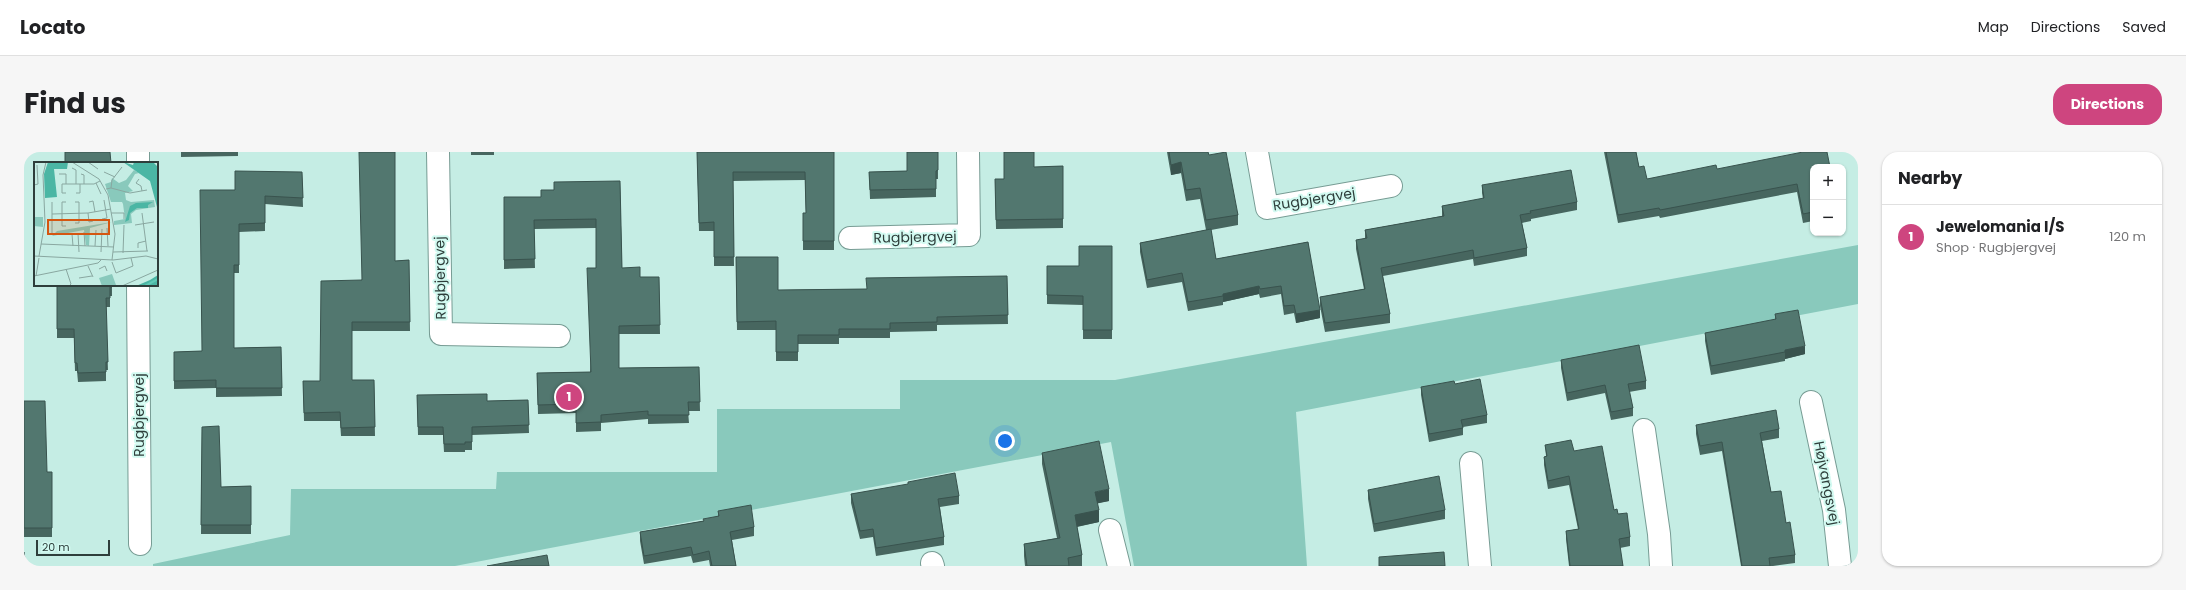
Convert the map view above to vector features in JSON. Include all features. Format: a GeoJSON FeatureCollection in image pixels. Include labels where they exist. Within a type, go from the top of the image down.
{"type":"FeatureCollection","features":[{"type":"Feature","properties":{"kind":"street","name":"Rugbjergvej"},"geometry":{"type":"LineString","coordinates":[[438,152],[440,334],[558,336]]}},
{"type":"Feature","properties":{"kind":"street","name":"Rugbjergvej"},"geometry":{"type":"LineString","coordinates":[[850,238],[969,235],[968,152]]}},
{"type":"Feature","properties":{"kind":"street","name":"Rugbjergvej"},"geometry":{"type":"LineString","coordinates":[[1257,152],[1267,208],[1391,186]]}},
{"type":"Feature","properties":{"kind":"street","name":"Rugbjergvej"},"geometry":{"type":"LineString","coordinates":[[138,286],[140,544]]}},
{"type":"Feature","properties":{"kind":"street","name":"Højvangsvej"},"geometry":{"type":"LineString","coordinates":[[1811,402],[1834,510],[1840,566]]}},
{"type":"Feature","properties":{"kind":"street"},"geometry":{"type":"LineString","coordinates":[[1644,430],[1659,534],[1661,566]]}},
{"type":"Feature","properties":{"kind":"street"},"geometry":{"type":"LineString","coordinates":[[1471,463],[1480,566]]}},
{"type":"Feature","properties":{"kind":"street"},"geometry":{"type":"LineString","coordinates":[[1110,530],[1119,566]]}},
{"type":"Feature","properties":{"kind":"green space"},"geometry":{"type":"Polygon","coordinates":[[[1858,245],[1858,304],[1296,412],[1307,566],[1134,566],[1111,442],[455,566],[153,566],[153,564],[290,535],[291,489],[496,489],[497,472],[717,472],[717,409],[900,409],[900,380],[1115,380],[1858,245]]]}},
{"type":"Feature","properties":{"kind":"building"},"geometry":{"type":"Polygon","coordinates":[[[65,152],[110,152],[111,162],[65,162],[65,152]]]}},
{"type":"Feature","properties":{"kind":"building"},"geometry":{"type":"Polygon","coordinates":[[[359,152],[395,152],[395,261],[409,260],[410,322],[352,322],[352,380],[374,380],[375,427],[341,428],[340,412],[304,413],[303,381],[320,381],[321,281],[362,280],[359,152]]]}},
{"type":"Feature","properties":{"kind":"building"},"geometry":{"type":"Polygon","coordinates":[[[697,152],[834,152],[834,241],[803,241],[803,213],[806,213],[805,172],[733,172],[734,257],[714,257],[714,222],[699,223],[697,152]]]}},
{"type":"Feature","properties":{"kind":"building"},"geometry":{"type":"Polygon","coordinates":[[[907,152],[938,152],[936,189],[870,190],[869,172],[907,171],[907,152]]]}},
{"type":"Feature","properties":{"kind":"building"},"geometry":{"type":"Polygon","coordinates":[[[1004,152],[1034,152],[1034,167],[1063,166],[1063,219],[996,220],[995,179],[1004,179],[1004,152]]]}},
{"type":"Feature","properties":{"kind":"building"},"geometry":{"type":"Polygon","coordinates":[[[1169,152],[1208,152],[1209,155],[1226,152],[1238,215],[1206,220],[1200,188],[1186,190],[1181,162],[1171,165],[1169,152]]]}},
{"type":"Feature","properties":{"kind":"building"},"geometry":{"type":"Polygon","coordinates":[[[1606,152],[1636,152],[1639,167],[1644,166],[1647,179],[1716,165],[1717,169],[1803,152],[1827,152],[1829,164],[1810,164],[1810,213],[1803,214],[1797,184],[1660,210],[1659,208],[1618,215],[1606,152]]]}},
{"type":"Feature","properties":{"kind":"building"},"geometry":{"type":"Polygon","coordinates":[[[1571,170],[1577,202],[1530,211],[1531,213],[1520,215],[1527,248],[1474,258],[1473,250],[1381,268],[1390,314],[1325,323],[1320,297],[1365,289],[1356,240],[1367,238],[1365,230],[1444,216],[1442,206],[1484,198],[1482,185],[1571,170]]]}},
{"type":"Feature","properties":{"kind":"building"},"geometry":{"type":"Polygon","coordinates":[[[235,171],[302,172],[303,198],[265,196],[265,223],[239,224],[239,265],[234,265],[234,348],[281,347],[282,388],[216,388],[216,380],[174,381],[174,352],[202,351],[200,190],[235,190],[235,171]]]}},
{"type":"Feature","properties":{"kind":"building"},"geometry":{"type":"Polygon","coordinates":[[[620,181],[622,268],[640,267],[640,277],[659,277],[660,325],[619,326],[619,368],[699,367],[700,402],[688,402],[689,415],[648,415],[648,411],[601,415],[601,422],[576,423],[576,404],[538,405],[537,373],[591,372],[587,268],[596,268],[596,219],[534,220],[535,259],[504,260],[504,197],[541,197],[541,190],[554,190],[554,182],[620,181]]]}},
{"type":"Feature","properties":{"kind":"building"},"geometry":{"type":"Polygon","coordinates":[[[1211,229],[1216,259],[1308,242],[1320,310],[1296,314],[1294,305],[1284,306],[1281,286],[1260,289],[1259,286],[1223,294],[1223,296],[1188,302],[1182,273],[1147,280],[1140,243],[1211,229]]]}},
{"type":"Feature","properties":{"kind":"building"},"geometry":{"type":"Polygon","coordinates":[[[1079,246],[1112,246],[1112,330],[1083,330],[1083,296],[1047,295],[1047,266],[1079,266],[1079,246]]]}},
{"type":"Feature","properties":{"kind":"building"},"geometry":{"type":"Polygon","coordinates":[[[736,257],[778,257],[778,290],[867,289],[866,278],[1007,276],[1008,315],[937,317],[937,322],[890,323],[890,329],[839,329],[839,335],[798,335],[798,352],[776,352],[776,321],[737,322],[736,257]]]}},
{"type":"Feature","properties":{"kind":"building"},"geometry":{"type":"Polygon","coordinates":[[[57,286],[112,286],[110,287],[110,298],[106,298],[108,362],[106,362],[106,372],[78,373],[77,363],[75,363],[74,329],[57,329],[57,286]]]}},
{"type":"Feature","properties":{"kind":"building"},"geometry":{"type":"Polygon","coordinates":[[[1798,310],[1805,346],[1785,350],[1785,352],[1711,366],[1705,333],[1776,319],[1775,314],[1798,310]]]}},
{"type":"Feature","properties":{"kind":"building"},"geometry":{"type":"Polygon","coordinates":[[[1639,345],[1646,381],[1628,384],[1633,408],[1611,412],[1605,385],[1567,393],[1561,360],[1639,345]]]}},
{"type":"Feature","properties":{"kind":"building"},"geometry":{"type":"Polygon","coordinates":[[[1480,379],[1487,415],[1461,420],[1463,428],[1429,434],[1421,387],[1454,381],[1455,384],[1480,379]]]}},
{"type":"Feature","properties":{"kind":"building"},"geometry":{"type":"Polygon","coordinates":[[[487,394],[487,401],[528,400],[529,425],[472,427],[472,442],[465,442],[465,444],[444,444],[443,427],[418,427],[417,395],[487,394]]]}},
{"type":"Feature","properties":{"kind":"building"},"geometry":{"type":"Polygon","coordinates":[[[24,401],[45,401],[47,472],[52,472],[52,528],[24,528],[24,401]]]}},
{"type":"Feature","properties":{"kind":"building"},"geometry":{"type":"Polygon","coordinates":[[[1776,410],[1779,429],[1760,433],[1771,492],[1781,491],[1786,523],[1790,522],[1795,555],[1769,558],[1770,566],[1742,566],[1722,442],[1700,446],[1696,425],[1776,410]]]}},
{"type":"Feature","properties":{"kind":"building"},"geometry":{"type":"Polygon","coordinates":[[[219,426],[221,487],[251,486],[251,525],[201,525],[202,427],[219,426]]]}},
{"type":"Feature","properties":{"kind":"building"},"geometry":{"type":"Polygon","coordinates":[[[1571,440],[1574,451],[1602,446],[1614,510],[1617,509],[1618,514],[1627,513],[1630,537],[1619,539],[1623,566],[1570,566],[1566,531],[1579,529],[1569,476],[1548,481],[1544,457],[1547,456],[1545,445],[1571,440]]]}},
{"type":"Feature","properties":{"kind":"building"},"geometry":{"type":"Polygon","coordinates":[[[1099,441],[1109,489],[1095,492],[1099,510],[1075,515],[1082,555],[1068,558],[1069,566],[1027,566],[1024,544],[1060,538],[1042,453],[1099,441]]]}},
{"type":"Feature","properties":{"kind":"building"},"geometry":{"type":"Polygon","coordinates":[[[955,473],[959,496],[938,499],[944,537],[876,548],[873,529],[860,531],[851,494],[908,484],[908,482],[955,473]]]}},
{"type":"Feature","properties":{"kind":"building"},"geometry":{"type":"Polygon","coordinates":[[[1439,476],[1445,510],[1374,524],[1368,490],[1439,476]]]}},
{"type":"Feature","properties":{"kind":"building"},"geometry":{"type":"Polygon","coordinates":[[[751,505],[754,527],[730,532],[736,566],[712,566],[709,551],[693,555],[691,547],[644,556],[640,532],[704,521],[703,519],[719,516],[718,511],[751,505]]]}},
{"type":"Feature","properties":{"kind":"building"},"geometry":{"type":"Polygon","coordinates":[[[24,552],[26,566],[24,566],[24,552]]]}},
{"type":"Feature","properties":{"kind":"building"},"geometry":{"type":"Polygon","coordinates":[[[1444,552],[1445,566],[1379,566],[1379,557],[1444,552]]]}},
{"type":"Feature","properties":{"kind":"building"},"geometry":{"type":"Polygon","coordinates":[[[547,555],[549,566],[487,566],[547,555]]]}},
{"type":"Feature","properties":{"kind":"place","name":"Jewelomania I/S"},"geometry":{"type":"Point","coordinates":[569,397]}}]}
